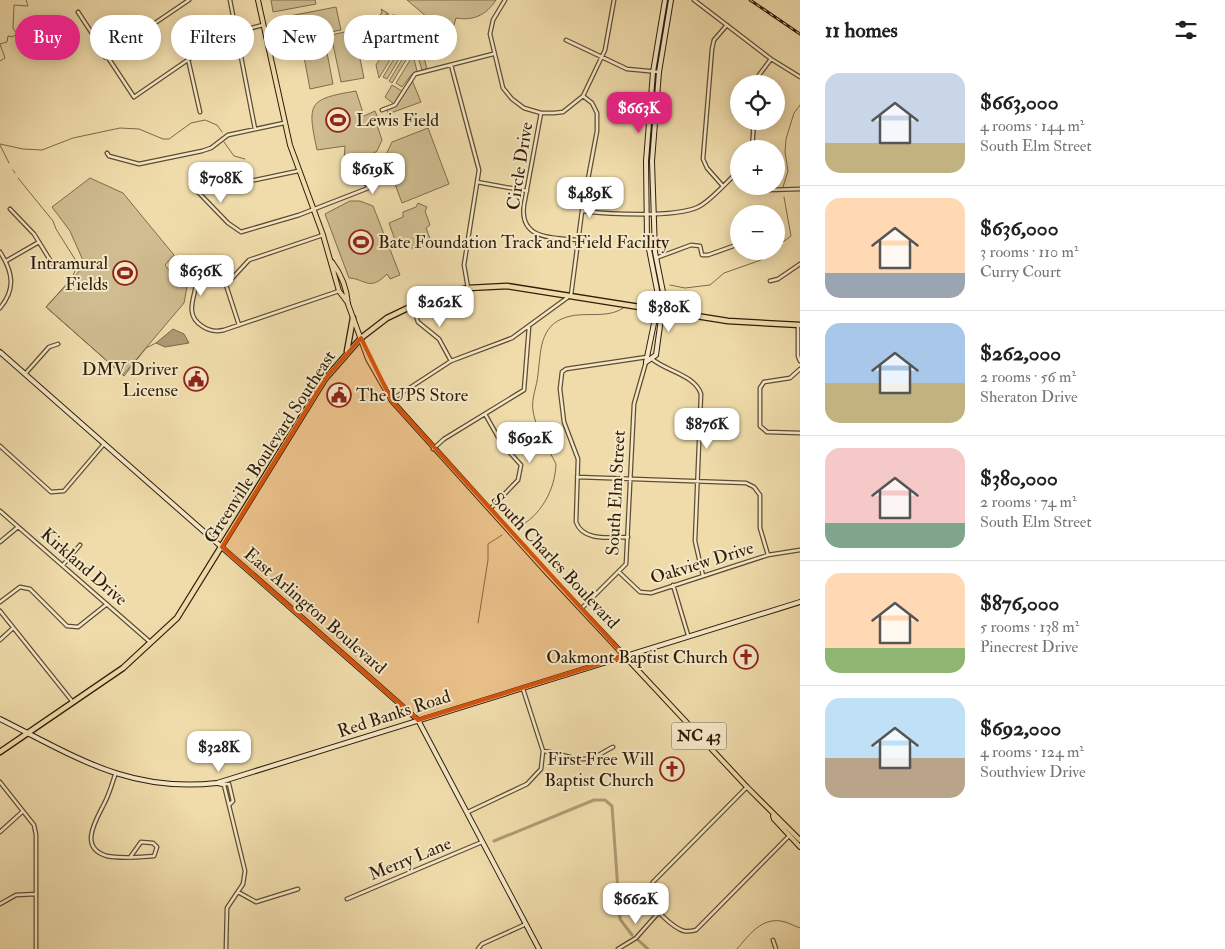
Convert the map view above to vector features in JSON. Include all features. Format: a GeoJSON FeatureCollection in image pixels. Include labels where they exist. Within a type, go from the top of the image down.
{"type":"FeatureCollection","features":[{"type":"Feature","properties":{"kind":"highway","name":"Greenville Boulevard Southeast"},"geometry":{"type":"LineString","coordinates":[[0,752],[72,701],[123,668],[177,618],[325,379],[347,352],[383,320],[412,305],[440,294],[468,288],[516,286],[728,321],[799,325]]}},
{"type":"Feature","properties":{"kind":"highway"},"geometry":{"type":"LineString","coordinates":[[347,352],[353,318]]}},
{"type":"Feature","properties":{"kind":"main road","name":"South Charles Boulevard"},"geometry":{"type":"LineString","coordinates":[[258,0],[284,123],[298,170],[323,235],[339,291],[348,304],[374,371],[391,400],[433,449],[747,787],[775,820],[800,843]]}},
{"type":"Feature","properties":{"kind":"main road","name":"South Charles Boulevard"},"geometry":{"type":"LineString","coordinates":[[332,262],[348,295],[348,304]]}},
{"type":"Feature","properties":{"kind":"main road","name":"South Charles Boulevard"},"geometry":{"type":"LineString","coordinates":[[773,816],[778,817],[800,843]]}},
{"type":"Feature","properties":{"kind":"main road"},"geometry":{"type":"LineString","coordinates":[[775,820],[788,827]]}},
{"type":"Feature","properties":{"kind":"street"},"geometry":{"type":"LineString","coordinates":[[161,19],[189,0]]}},
{"type":"Feature","properties":{"kind":"street"},"geometry":{"type":"LineString","coordinates":[[230,0],[233,15]]}},
{"type":"Feature","properties":{"kind":"street"},"geometry":{"type":"LineString","coordinates":[[505,0],[490,29],[493,54],[503,88],[512,99],[524,108],[541,113],[562,112],[583,96],[602,58],[614,0]]}},
{"type":"Feature","properties":{"kind":"street","name":"South Elm Street"},"geometry":{"type":"LineString","coordinates":[[581,608],[620,572],[627,561],[635,394],[647,359],[656,310],[657,290],[650,260],[646,161],[653,72],[665,0]]}},
{"type":"Feature","properties":{"kind":"street"},"geometry":{"type":"LineString","coordinates":[[652,359],[656,355],[664,311],[664,290],[656,258],[652,161],[659,72],[671,0]]}},
{"type":"Feature","properties":{"kind":"street"},"geometry":{"type":"LineString","coordinates":[[694,0],[771,59],[800,77]]}},
{"type":"Feature","properties":{"kind":"street"},"geometry":{"type":"LineString","coordinates":[[78,12],[90,32]]}},
{"type":"Feature","properties":{"kind":"street"},"geometry":{"type":"LineString","coordinates":[[254,27],[263,25]]}},
{"type":"Feature","properties":{"kind":"street"},"geometry":{"type":"LineString","coordinates":[[722,185],[707,168],[703,159],[712,49],[714,40],[727,25]]}},
{"type":"Feature","properties":{"kind":"street"},"geometry":{"type":"LineString","coordinates":[[660,30],[665,31]]}},
{"type":"Feature","properties":{"kind":"street"},"geometry":{"type":"LineString","coordinates":[[566,40],[627,68],[659,72]]}},
{"type":"Feature","properties":{"kind":"street"},"geometry":{"type":"LineString","coordinates":[[382,110],[395,104],[415,74],[493,54]]}},
{"type":"Feature","properties":{"kind":"street"},"geometry":{"type":"LineString","coordinates":[[759,75],[771,59]]}},
{"type":"Feature","properties":{"kind":"street"},"geometry":{"type":"LineString","coordinates":[[107,60],[134,97],[187,60]]}},
{"type":"Feature","properties":{"kind":"street"},"geometry":{"type":"LineString","coordinates":[[188,60],[200,112]]}},
{"type":"Feature","properties":{"kind":"street"},"geometry":{"type":"LineString","coordinates":[[242,60],[256,129]]}},
{"type":"Feature","properties":{"kind":"street"},"geometry":{"type":"LineString","coordinates":[[451,64],[477,164],[477,182],[464,265],[468,288]]}},
{"type":"Feature","properties":{"kind":"street"},"geometry":{"type":"LineString","coordinates":[[391,400],[451,361],[512,338],[571,295],[582,212],[597,131],[597,114],[592,103],[583,96]]}},
{"type":"Feature","properties":{"kind":"street","name":"Circle Drive"},"geometry":{"type":"LineString","coordinates":[[541,113],[523,219],[528,228],[540,236],[579,240]]}},
{"type":"Feature","properties":{"kind":"street"},"geometry":{"type":"LineString","coordinates":[[107,153],[109,156],[133,164],[139,164],[202,151],[211,148],[224,136],[284,123]]}},
{"type":"Feature","properties":{"kind":"street"},"geometry":{"type":"LineString","coordinates":[[649,123],[654,124]]}},
{"type":"Feature","properties":{"kind":"street"},"geometry":{"type":"LineString","coordinates":[[646,161],[652,161]]}},
{"type":"Feature","properties":{"kind":"street"},"geometry":{"type":"LineString","coordinates":[[298,170],[198,192],[228,223],[241,232],[313,209],[371,187],[374,183],[373,179],[368,179],[361,190]]}},
{"type":"Feature","properties":{"kind":"street"},"geometry":{"type":"LineString","coordinates":[[582,212],[608,214],[686,211],[700,206],[730,178]]}},
{"type":"Feature","properties":{"kind":"street"},"geometry":{"type":"LineString","coordinates":[[477,182],[527,191]]}},
{"type":"Feature","properties":{"kind":"street"},"geometry":{"type":"LineString","coordinates":[[366,183],[371,187]]}},
{"type":"Feature","properties":{"kind":"street"},"geometry":{"type":"LineString","coordinates":[[785,189],[800,189]]}},
{"type":"Feature","properties":{"kind":"street"},"geometry":{"type":"LineString","coordinates":[[10,209],[34,234],[55,268]]}},
{"type":"Feature","properties":{"kind":"street"},"geometry":{"type":"LineString","coordinates":[[239,325],[226,285],[249,260],[323,235]]}},
{"type":"Feature","properties":{"kind":"street"},"geometry":{"type":"LineString","coordinates":[[6,261],[38,242]]}},
{"type":"Feature","properties":{"kind":"street"},"geometry":{"type":"LineString","coordinates":[[650,260],[691,245],[700,246],[702,255],[708,255],[730,247]]}},
{"type":"Feature","properties":{"kind":"street"},"geometry":{"type":"LineString","coordinates":[[0,252],[12,275],[10,294],[0,308]]}},
{"type":"Feature","properties":{"kind":"street"},"geometry":{"type":"LineString","coordinates":[[183,258],[191,263],[197,273],[191,305],[193,315],[198,324],[209,330],[219,332],[339,291]]}},
{"type":"Feature","properties":{"kind":"street"},"geometry":{"type":"LineString","coordinates":[[770,281],[778,279],[800,264]]}},
{"type":"Feature","properties":{"kind":"street"},"geometry":{"type":"LineString","coordinates":[[657,290],[664,290]]}},
{"type":"Feature","properties":{"kind":"street"},"geometry":{"type":"LineString","coordinates":[[412,305],[418,322],[439,338],[451,361]]}},
{"type":"Feature","properties":{"kind":"street"},"geometry":{"type":"LineString","coordinates":[[799,325],[798,356],[800,361]]}},
{"type":"Feature","properties":{"kind":"street"},"geometry":{"type":"LineString","coordinates":[[433,449],[444,439],[524,390],[529,327]]}},
{"type":"Feature","properties":{"kind":"street"},"geometry":{"type":"LineString","coordinates":[[652,336],[659,338]]}},
{"type":"Feature","properties":{"kind":"street"},"geometry":{"type":"LineString","coordinates":[[25,374],[49,347],[58,344]]}},
{"type":"Feature","properties":{"kind":"street","name":"East Arlington Boulevard"},"geometry":{"type":"LineString","coordinates":[[0,352],[418,720],[539,949]]}},
{"type":"Feature","properties":{"kind":"street"},"geometry":{"type":"LineString","coordinates":[[628,537],[595,536],[582,532],[578,528],[576,522],[578,459],[576,448],[564,422],[560,388],[562,372],[566,369],[652,359],[699,386],[701,394],[695,541],[703,576]]}},
{"type":"Feature","properties":{"kind":"street"},"geometry":{"type":"LineString","coordinates":[[800,369],[790,378],[764,382],[760,388],[760,426],[767,432],[800,433]]}},
{"type":"Feature","properties":{"kind":"street"},"geometry":{"type":"LineString","coordinates":[[485,414],[502,444],[521,465],[518,480],[489,510]]}},
{"type":"Feature","properties":{"kind":"street"},"geometry":{"type":"LineString","coordinates":[[0,446],[51,492],[64,491],[104,444]]}},
{"type":"Feature","properties":{"kind":"street"},"geometry":{"type":"LineString","coordinates":[[577,477],[746,483],[754,486],[760,495],[760,528],[768,556]]}},
{"type":"Feature","properties":{"kind":"street","name":"Kirkland Drive"},"geometry":{"type":"LineString","coordinates":[[0,511],[151,643]]}},
{"type":"Feature","properties":{"kind":"street"},"geometry":{"type":"LineString","coordinates":[[0,542],[18,527]]}},
{"type":"Feature","properties":{"kind":"street"},"geometry":{"type":"LineString","coordinates":[[63,565],[80,545]]}},
{"type":"Feature","properties":{"kind":"street","name":"Oakview Drive"},"geometry":{"type":"LineString","coordinates":[[620,572],[640,592],[651,593],[768,556],[800,550]]}},
{"type":"Feature","properties":{"kind":"street"},"geometry":{"type":"LineString","coordinates":[[673,585],[688,635]]}},
{"type":"Feature","properties":{"kind":"street"},"geometry":{"type":"LineString","coordinates":[[0,602],[20,587],[30,589],[67,626],[78,627],[107,604]]}},
{"type":"Feature","properties":{"kind":"street","name":"Red Banks Road"},"geometry":{"type":"LineString","coordinates":[[0,719],[115,775],[165,785],[217,784],[310,756],[418,720],[523,689],[688,635],[800,602]]}},
{"type":"Feature","properties":{"kind":"street"},"geometry":{"type":"LineString","coordinates":[[0,612],[72,701]]}},
{"type":"Feature","properties":{"kind":"street"},"geometry":{"type":"LineString","coordinates":[[0,640],[13,629]]}},
{"type":"Feature","properties":{"kind":"street"},"geometry":{"type":"LineString","coordinates":[[468,812],[527,784],[541,769],[543,751],[523,689]]}},
{"type":"Feature","properties":{"kind":"street"},"geometry":{"type":"LineString","coordinates":[[543,751],[561,753],[578,759],[592,758],[613,747]]}},
{"type":"Feature","properties":{"kind":"street"},"geometry":{"type":"LineString","coordinates":[[115,775],[93,824],[91,840],[96,849],[105,855],[131,856],[154,856],[157,847],[152,843],[141,842],[131,856]]}},
{"type":"Feature","properties":{"kind":"street"},"geometry":{"type":"LineString","coordinates":[[0,782],[34,825],[36,836],[36,949]]}},
{"type":"Feature","properties":{"kind":"street"},"geometry":{"type":"LineString","coordinates":[[217,784],[229,784],[233,801],[230,804],[246,871],[243,884],[227,908],[226,949]]}},
{"type":"Feature","properties":{"kind":"street"},"geometry":{"type":"LineString","coordinates":[[747,787],[650,886],[650,901],[677,928],[684,931],[696,930],[790,835]]}},
{"type":"Feature","properties":{"kind":"street"},"geometry":{"type":"LineString","coordinates":[[0,832],[22,812]]}},
{"type":"Feature","properties":{"kind":"street","name":"Merry Lane"},"geometry":{"type":"LineString","coordinates":[[347,899],[482,842]]}},
{"type":"Feature","properties":{"kind":"street"},"geometry":{"type":"LineString","coordinates":[[238,892],[256,902],[298,889]]}},
{"type":"Feature","properties":{"kind":"street"},"geometry":{"type":"LineString","coordinates":[[0,904],[16,895],[36,894]]}},
{"type":"Feature","properties":{"kind":"street"},"geometry":{"type":"LineString","coordinates":[[618,949],[636,938],[660,911]]}},
{"type":"Feature","properties":{"kind":"street"},"geometry":{"type":"LineString","coordinates":[[478,949],[482,944],[527,924]]}},
{"type":"Feature","properties":{"kind":"street"},"geometry":{"type":"LineString","coordinates":[[773,940],[776,949]]}},
{"type":"Feature","properties":{"kind":"highlighted area"},"geometry":{"type":"Polygon","coordinates":[[[361,338],[392,401],[625,656],[418,720],[222,547],[325,379],[361,338]]]}},
{"type":"Feature","properties":{"kind":"shaded area"},"geometry":{"type":"Polygon","coordinates":[[[271,0],[315,0],[316,4],[273,12],[271,0]]]}},
{"type":"Feature","properties":{"kind":"shaded area"},"geometry":{"type":"Polygon","coordinates":[[[407,0],[496,0],[488,10],[474,18],[457,18],[457,15],[425,15],[407,0]]]}},
{"type":"Feature","properties":{"kind":"shaded area"},"geometry":{"type":"Polygon","coordinates":[[[336,7],[341,30],[334,31],[334,15],[294,15],[336,7]]]}},
{"type":"Feature","properties":{"kind":"shaded area"},"geometry":{"type":"Polygon","coordinates":[[[381,9],[389,14],[380,15],[381,9]]]}},
{"type":"Feature","properties":{"kind":"shaded area"},"geometry":{"type":"Polygon","coordinates":[[[344,32],[344,60],[360,60],[364,78],[341,82],[334,49],[334,34],[344,32]]]}},
{"type":"Feature","properties":{"kind":"shaded area"},"geometry":{"type":"Polygon","coordinates":[[[305,60],[328,60],[333,84],[310,89],[305,60]]]}},
{"type":"Feature","properties":{"kind":"shaded area"},"geometry":{"type":"Polygon","coordinates":[[[379,60],[390,60],[379,78],[376,65],[379,60]]]}},
{"type":"Feature","properties":{"kind":"shaded area"},"geometry":{"type":"Polygon","coordinates":[[[393,60],[398,60],[387,79],[383,77],[393,60]]]}},
{"type":"Feature","properties":{"kind":"shaded area"},"geometry":{"type":"Polygon","coordinates":[[[402,60],[406,60],[392,83],[389,81],[402,60]]]}},
{"type":"Feature","properties":{"kind":"shaded area"},"geometry":{"type":"Polygon","coordinates":[[[410,60],[414,60],[417,71],[412,74],[402,87],[396,83],[410,60]]]}},
{"type":"Feature","properties":{"kind":"shaded area"},"geometry":{"type":"Polygon","coordinates":[[[419,60],[425,60],[427,69],[422,70],[419,60]]]}},
{"type":"Feature","properties":{"kind":"shaded area"},"geometry":{"type":"Polygon","coordinates":[[[412,80],[421,102],[388,114],[387,110],[396,106],[412,80]]]}},
{"type":"Feature","properties":{"kind":"shaded area"},"geometry":{"type":"Polygon","coordinates":[[[392,85],[402,91],[394,104],[385,97],[392,85]]]}},
{"type":"Feature","properties":{"kind":"shaded area","name":"Lewis Field"},"geometry":{"type":"Polygon","coordinates":[[[356,91],[364,116],[375,111],[378,118],[375,119],[382,140],[377,151],[369,156],[370,159],[344,161],[345,146],[317,150],[312,113],[320,101],[328,97],[356,91]]]}},
{"type":"Feature","properties":{"kind":"shaded area"},"geometry":{"type":"Polygon","coordinates":[[[428,128],[449,184],[402,203],[385,157],[392,142],[428,128]]]}},
{"type":"Feature","properties":{"kind":"shaded area","name":"Intramural Fields"},"geometry":{"type":"Polygon","coordinates":[[[90,178],[123,193],[174,255],[165,265],[175,278],[187,287],[184,303],[123,375],[46,307],[85,265],[70,231],[52,207],[90,178]]]}},
{"type":"Feature","properties":{"kind":"shaded area","name":"Bate Foundation Track and Field Facility"},"geometry":{"type":"Polygon","coordinates":[[[350,201],[360,201],[373,206],[400,275],[390,279],[387,274],[372,283],[349,278],[325,214],[350,201]]]}},
{"type":"Feature","properties":{"kind":"shaded area"},"geometry":{"type":"Polygon","coordinates":[[[418,203],[427,207],[425,211],[430,225],[426,228],[431,241],[418,248],[413,248],[404,246],[395,240],[389,223],[403,217],[403,212],[416,207],[418,203]]]}},
{"type":"Feature","properties":{"kind":"shaded area"},"geometry":{"type":"Polygon","coordinates":[[[173,329],[184,334],[189,343],[165,347],[156,343],[173,329]]]}},
{"type":"Feature","properties":{"kind":"waterway"},"geometry":{"type":"LineString","coordinates":[[0,61],[5,58],[0,44],[7,42],[8,36],[12,37],[17,34],[13,28],[14,5],[28,6],[26,0]]}},
{"type":"Feature","properties":{"kind":"waterway"},"geometry":{"type":"LineString","coordinates":[[785,152],[786,139],[794,113],[800,105]]}},
{"type":"Feature","properties":{"kind":"waterway"},"geometry":{"type":"LineString","coordinates":[[0,144],[23,149],[42,150],[73,138],[120,128],[139,129],[163,139],[169,139],[191,123],[205,120],[217,125],[222,132]]}},
{"type":"Feature","properties":{"kind":"waterway"},"geometry":{"type":"LineString","coordinates":[[224,142],[234,156],[245,159]]}},
{"type":"Feature","properties":{"kind":"waterway"},"geometry":{"type":"LineString","coordinates":[[0,145],[9,163]]}},
{"type":"Feature","properties":{"kind":"waterway"},"geometry":{"type":"LineString","coordinates":[[785,152],[788,171],[785,181]]}},
{"type":"Feature","properties":{"kind":"waterway"},"geometry":{"type":"LineString","coordinates":[[18,178],[53,221],[78,264],[72,278],[46,307],[124,376],[146,348],[156,343]]}},
{"type":"Feature","properties":{"kind":"waterway"},"geometry":{"type":"LineString","coordinates":[[784,197],[791,236],[785,240]]}},
{"type":"Feature","properties":{"kind":"waterway"},"geometry":{"type":"LineString","coordinates":[[670,285],[685,288],[710,285],[724,273],[761,260]]}},
{"type":"Feature","properties":{"kind":"waterway"},"geometry":{"type":"LineString","coordinates":[[517,528],[526,523],[540,509],[550,493],[555,474],[556,464],[539,432],[533,406],[541,348],[546,333],[551,326],[567,317],[612,313],[626,306]]}},
{"type":"Feature","properties":{"kind":"waterway"},"geometry":{"type":"LineString","coordinates":[[478,623],[488,560],[488,544],[502,535]]}},
{"type":"Feature","properties":{"kind":"waterway"},"geometry":{"type":"LineString","coordinates":[[494,841],[594,800],[605,800],[612,806],[620,919],[632,935]]}},
{"type":"Feature","properties":{"kind":"waterway"},"geometry":{"type":"LineString","coordinates":[[737,949],[746,938],[767,922],[781,921],[800,928]]}},
{"type":"Feature","properties":{"kind":"waterway"},"geometry":{"type":"LineString","coordinates":[[637,939],[648,949]]}},
{"type":"Feature","properties":{"kind":"railway"},"geometry":{"type":"LineString","coordinates":[[750,0],[800,34]]}},
{"type":"Feature","properties":{"kind":"place","name":"Lewis Field"},"geometry":{"type":"Point","coordinates":[338,120]}},
{"type":"Feature","properties":{"kind":"place","name":"Bate Foundation Track and Field Facility"},"geometry":{"type":"Point","coordinates":[361,242]}},
{"type":"Feature","properties":{"kind":"place","name":"Intramural Fields"},"geometry":{"type":"Point","coordinates":[125,273]}},
{"type":"Feature","properties":{"kind":"place","name":"DMV Driver License"},"geometry":{"type":"Point","coordinates":[196,379]}},
{"type":"Feature","properties":{"kind":"place","name":"The UPS Store"},"geometry":{"type":"Point","coordinates":[339,395]}},
{"type":"Feature","properties":{"kind":"place","name":"Oakmont Baptist Church"},"geometry":{"type":"Point","coordinates":[746,657]}},
{"type":"Feature","properties":{"kind":"place","name":"First Free Will Baptist Church"},"geometry":{"type":"Point","coordinates":[672,769]}}]}
